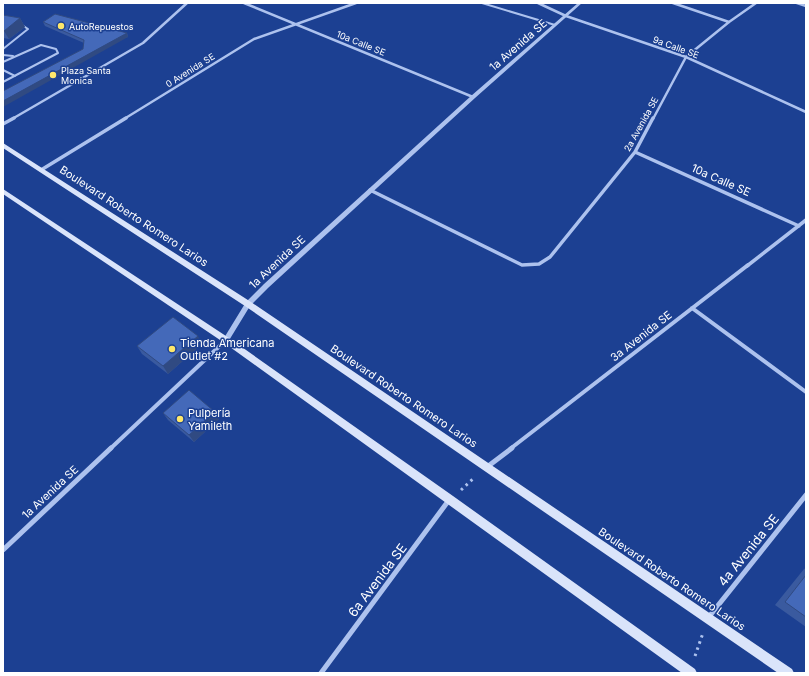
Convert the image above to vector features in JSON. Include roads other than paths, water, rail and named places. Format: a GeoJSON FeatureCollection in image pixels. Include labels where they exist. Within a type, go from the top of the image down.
{"type":"FeatureCollection","features":[{"type":"Feature","properties":{"kind":"main road","name":"Boulevard Roberto Romero Larios"},"geometry":{"type":"LineString","coordinates":[[3,145],[248,304],[788,673]]}},
{"type":"Feature","properties":{"kind":"main road"},"geometry":{"type":"LineString","coordinates":[[4,192],[226,340],[450,499],[690,673]]}},
{"type":"Feature","properties":{"kind":"street"},"geometry":{"type":"LineString","coordinates":[[3,124],[143,43],[187,3]]}},
{"type":"Feature","properties":{"kind":"street","name":"10a Calle SE"},"geometry":{"type":"LineString","coordinates":[[244,3],[473,96]]}},
{"type":"Feature","properties":{"kind":"street","name":"0 Avenida SE"},"geometry":{"type":"LineString","coordinates":[[41,170],[254,39],[356,3]]}},
{"type":"Feature","properties":{"kind":"street","name":"9a Calle SE"},"geometry":{"type":"LineString","coordinates":[[538,3],[566,16],[686,57],[806,112]]}},
{"type":"Feature","properties":{"kind":"street","name":"1a Avenida SE"},"geometry":{"type":"LineString","coordinates":[[3,550],[226,340],[248,304],[473,96],[580,3]]}},
{"type":"Feature","properties":{"kind":"street"},"geometry":{"type":"LineString","coordinates":[[674,3],[729,22]]}},
{"type":"Feature","properties":{"kind":"street","name":"2a Avenida SE"},"geometry":{"type":"LineString","coordinates":[[370,190],[522,265],[539,264],[550,257],[635,152],[686,57],[729,22],[756,3]]}},
{"type":"Feature","properties":{"kind":"street"},"geometry":{"type":"LineString","coordinates":[[797,3],[806,6]]}},
{"type":"Feature","properties":{"kind":"street","name":"10a Calle SE"},"geometry":{"type":"LineString","coordinates":[[635,152],[799,226]]}},
{"type":"Feature","properties":{"kind":"street","name":"3a Avenida SE"},"geometry":{"type":"LineString","coordinates":[[486,467],[806,220]]}},
{"type":"Feature","properties":{"kind":"street"},"geometry":{"type":"LineString","coordinates":[[692,308],[806,392]]}},
{"type":"Feature","properties":{"kind":"street","name":"4a Avenida SE"},"geometry":{"type":"LineString","coordinates":[[707,618],[806,495]]}},
{"type":"Feature","properties":{"kind":"street","name":"6a Avenida SE"},"geometry":{"type":"LineString","coordinates":[[320,673],[450,499]]}},
{"type":"Feature","properties":{"kind":"lane"},"geometry":{"type":"LineString","coordinates":[[482,3],[555,25]]}},
{"type":"Feature","properties":{"kind":"lane"},"geometry":{"type":"LineString","coordinates":[[3,49],[28,29],[24,25],[17,24]]}},
{"type":"Feature","properties":{"kind":"lane"},"geometry":{"type":"LineString","coordinates":[[3,62],[41,45],[56,49],[58,53],[52,58],[3,82]]}},
{"type":"Feature","properties":{"kind":"lane"},"geometry":{"type":"LineString","coordinates":[[3,55],[14,57]]}},
{"type":"Feature","properties":{"kind":"lane"},"geometry":{"type":"LineString","coordinates":[[3,70],[15,76]]}},
{"type":"Feature","properties":{"kind":"place","name":"AutoRepuestos"},"geometry":{"type":"Point","coordinates":[61,26]}},
{"type":"Feature","properties":{"kind":"place","name":"Plaza Santa Monica"},"geometry":{"type":"Point","coordinates":[53,75]}},
{"type":"Feature","properties":{"kind":"place","name":"Tienda Americana Outlet #2"},"geometry":{"type":"Point","coordinates":[172,349]}},
{"type":"Feature","properties":{"kind":"place","name":"Pulpería Yamileth"},"geometry":{"type":"Point","coordinates":[180,419]}}]}
